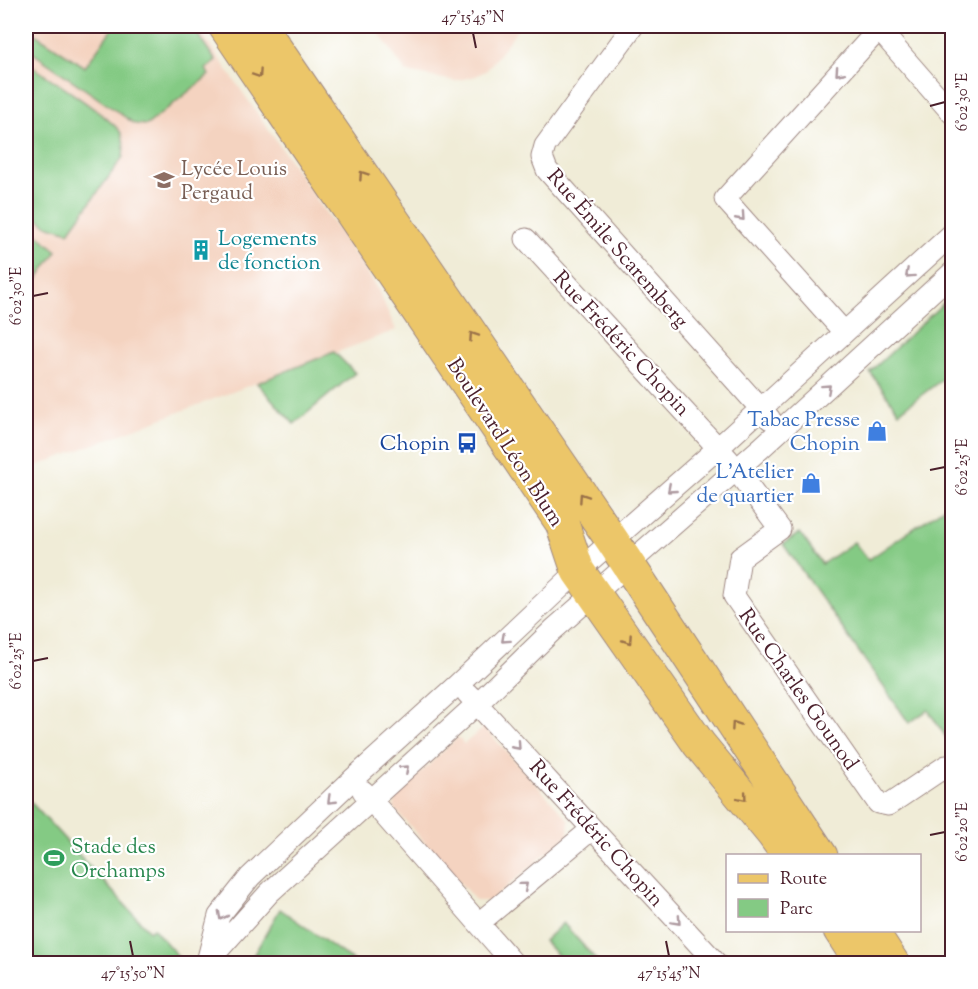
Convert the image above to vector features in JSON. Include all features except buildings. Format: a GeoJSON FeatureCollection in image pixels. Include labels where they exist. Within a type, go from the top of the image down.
{"type":"FeatureCollection","features":[{"type":"Feature","properties":{"kind":"main road","name":"Boulevard Léon Blum"},"geometry":{"type":"LineString","coordinates":[[225,26],[562,523],[586,582],[699,744],[788,854]]}},
{"type":"Feature","properties":{"kind":"main road","name":"Boulevard Léon Blum"},"geometry":{"type":"LineString","coordinates":[[260,26],[620,551],[821,854]]}},
{"type":"Feature","properties":{"kind":"main road"},"geometry":{"type":"LineString","coordinates":[[841,932],[862,963]]}},
{"type":"Feature","properties":{"kind":"main road"},"geometry":{"type":"LineString","coordinates":[[872,932],[893,963]]}},
{"type":"Feature","properties":{"kind":"street","name":"Rue Émile Scaremberg"},"geometry":{"type":"LineString","coordinates":[[633,26],[545,146],[542,157],[547,170],[780,430]]}},
{"type":"Feature","properties":{"kind":"street"},"geometry":{"type":"LineString","coordinates":[[844,332],[725,199],[877,27],[952,113]]}},
{"type":"Feature","properties":{"kind":"street"},"geometry":{"type":"LineString","coordinates":[[207,963],[219,916],[250,877],[537,610],[586,582],[620,551],[717,449],[952,234]]}},
{"type":"Feature","properties":{"kind":"street","name":"Rue Frédéric Chopin"},"geometry":{"type":"LineString","coordinates":[[526,239],[717,449]]}},
{"type":"Feature","properties":{"kind":"street"},"geometry":{"type":"LineString","coordinates":[[620,551],[736,469],[952,273]]}},
{"type":"Feature","properties":{"kind":"street","name":"Rue Charles Gounod"},"geometry":{"type":"LineString","coordinates":[[717,449],[736,469],[780,529],[740,558],[734,596],[878,803],[888,805],[946,766],[952,775]]}},
{"type":"Feature","properties":{"kind":"street"},"geometry":{"type":"LineString","coordinates":[[207,963],[269,893],[478,703],[553,630],[586,582]]}},
{"type":"Feature","properties":{"kind":"street"},"geometry":{"type":"LineString","coordinates":[[537,610],[553,630]]}},
{"type":"Feature","properties":{"kind":"street","name":"Rue Frédéric Chopin"},"geometry":{"type":"LineString","coordinates":[[458,684],[717,963]]}},
{"type":"Feature","properties":{"kind":"street"},"geometry":{"type":"LineString","coordinates":[[353,779],[514,963]]}},
{"type":"Feature","properties":{"kind":"street"},"geometry":{"type":"LineString","coordinates":[[479,923],[592,829]]}},
{"type":"Feature","properties":{"kind":"street"},"geometry":{"type":"LineString","coordinates":[[250,877],[269,893]]}},
{"type":"Feature","properties":{"kind":"shaded area","name":"Lycée Louis Pergaud"},"geometry":{"type":"Polygon","coordinates":[[[26,26],[197,26],[377,287],[396,330],[26,470],[26,26]]]}},
{"type":"Feature","properties":{"kind":"shaded area"},"geometry":{"type":"Polygon","coordinates":[[[374,26],[520,26],[487,70],[476,76],[455,81],[406,72],[374,26]]]}},
{"type":"Feature","properties":{"kind":"shaded area"},"geometry":{"type":"Polygon","coordinates":[[[484,727],[569,820],[568,835],[490,901],[476,901],[394,808],[396,796],[458,737],[464,744],[484,727]]]}},
{"type":"Feature","properties":{"kind":"green space"},"geometry":{"type":"Polygon","coordinates":[[[114,26],[192,26],[216,61],[206,69],[209,75],[147,125],[135,124],[26,48],[26,28],[85,67],[114,26]]]}},
{"type":"Feature","properties":{"kind":"green space"},"geometry":{"type":"Polygon","coordinates":[[[26,62],[106,118],[116,126],[123,139],[123,157],[69,232],[47,225],[26,210],[26,62]]]}},
{"type":"Feature","properties":{"kind":"green space"},"geometry":{"type":"Polygon","coordinates":[[[26,225],[57,251],[26,295],[26,225]]]}},
{"type":"Feature","properties":{"kind":"green space"},"geometry":{"type":"Polygon","coordinates":[[[952,295],[952,372],[899,412],[870,372],[952,295]]]}},
{"type":"Feature","properties":{"kind":"green space"},"geometry":{"type":"Polygon","coordinates":[[[334,352],[355,373],[294,424],[257,383],[334,352]]]}},
{"type":"Feature","properties":{"kind":"green space"},"geometry":{"type":"Polygon","coordinates":[[[949,504],[952,509],[952,746],[928,710],[909,723],[783,544],[800,533],[822,564],[854,542],[868,560],[949,504]]]}},
{"type":"Feature","properties":{"kind":"green space","name":"Stade des Orchamps"},"geometry":{"type":"Polygon","coordinates":[[[26,797],[149,931],[153,928],[182,961],[181,963],[26,963],[26,797]]]}},
{"type":"Feature","properties":{"kind":"green space"},"geometry":{"type":"Polygon","coordinates":[[[280,909],[356,963],[249,963],[280,909]]]}},
{"type":"Feature","properties":{"kind":"green space"},"geometry":{"type":"Polygon","coordinates":[[[563,923],[598,962],[565,963],[544,941],[563,923]]]}},
{"type":"Feature","properties":{"kind":"place","name":"Lycée Louis Pergaud"},"geometry":{"type":"Point","coordinates":[164,180]}},
{"type":"Feature","properties":{"kind":"place","name":"Logements de fonction"},"geometry":{"type":"Point","coordinates":[201,250]}},
{"type":"Feature","properties":{"kind":"place","name":"Tabac Presse Chopin"},"geometry":{"type":"Point","coordinates":[877,431]}},
{"type":"Feature","properties":{"kind":"place","name":"Chopin"},"geometry":{"type":"Point","coordinates":[467,443]}},
{"type":"Feature","properties":{"kind":"place","name":"L'Atelier de quartier"},"geometry":{"type":"Point","coordinates":[811,483]}},
{"type":"Feature","properties":{"kind":"place","name":"Stade des Orchamps"},"geometry":{"type":"Point","coordinates":[54,858]}}]}
